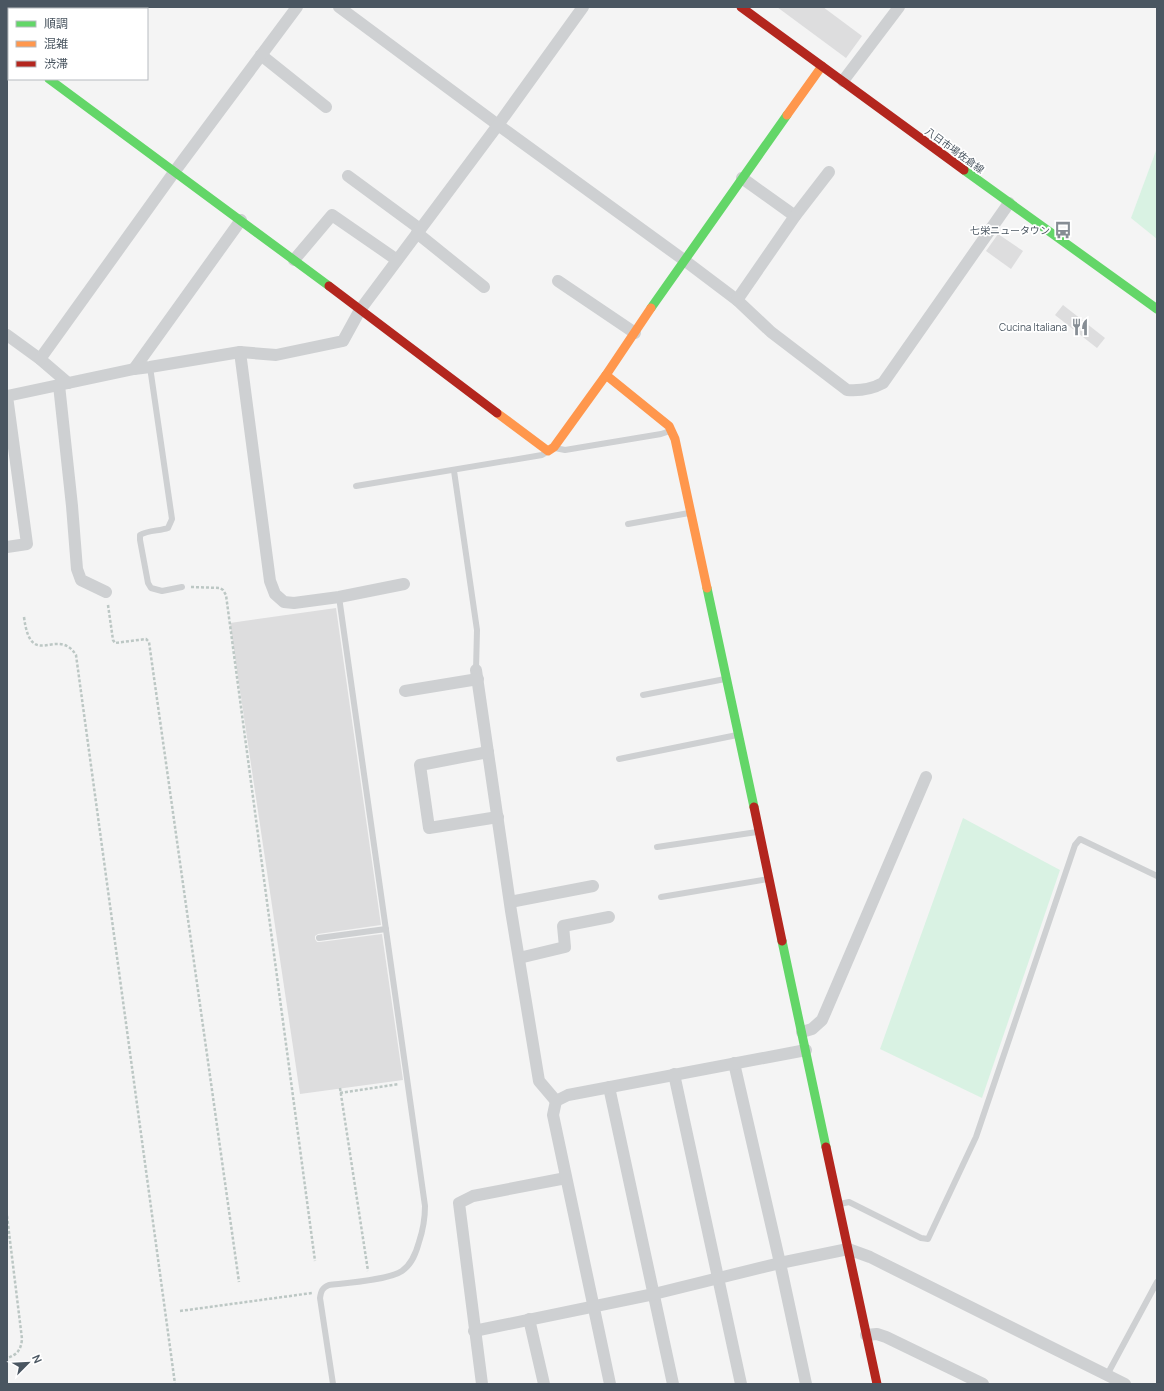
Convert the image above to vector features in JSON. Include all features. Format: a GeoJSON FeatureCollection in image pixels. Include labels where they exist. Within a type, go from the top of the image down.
{"type":"FeatureCollection","features":[{"type":"Feature","properties":{"kind":"street"},"geometry":{"type":"LineString","coordinates":[[40,359],[174,171],[297,7]]}},
{"type":"Feature","properties":{"kind":"street"},"geometry":{"type":"LineString","coordinates":[[339,7],[684,260],[737,300],[771,332],[847,390],[857,391],[876,387],[884,383],[1008,203]]}},
{"type":"Feature","properties":{"kind":"street"},"geometry":{"type":"LineString","coordinates":[[7,547],[27,544],[7,396],[134,369],[240,352],[276,355],[343,341],[360,310],[498,125],[583,7]]}},
{"type":"Feature","properties":{"kind":"street","name":"八日市場佐倉線"},"geometry":{"type":"LineString","coordinates":[[741,7],[1008,203],[1157,309]]}},
{"type":"Feature","properties":{"kind":"street"},"geometry":{"type":"LineString","coordinates":[[843,81],[899,7]]}},
{"type":"Feature","properties":{"kind":"street"},"geometry":{"type":"LineString","coordinates":[[261,55],[326,107]]}},
{"type":"Feature","properties":{"kind":"street"},"geometry":{"type":"LineString","coordinates":[[50,80],[241,220],[360,310],[551,449],[606,375],[684,260],[822,66]]}},
{"type":"Feature","properties":{"kind":"street"},"geometry":{"type":"LineString","coordinates":[[737,300],[794,216],[829,172]]}},
{"type":"Feature","properties":{"kind":"street"},"geometry":{"type":"LineString","coordinates":[[348,176],[418,231],[484,287]]}},
{"type":"Feature","properties":{"kind":"street"},"geometry":{"type":"LineString","coordinates":[[742,178],[794,216]]}},
{"type":"Feature","properties":{"kind":"street"},"geometry":{"type":"LineString","coordinates":[[294,260],[332,215],[397,260]]}},
{"type":"Feature","properties":{"kind":"street"},"geometry":{"type":"LineString","coordinates":[[134,369],[241,220]]}},
{"type":"Feature","properties":{"kind":"street"},"geometry":{"type":"LineString","coordinates":[[558,281],[634,333]]}},
{"type":"Feature","properties":{"kind":"street"},"geometry":{"type":"LineString","coordinates":[[7,335],[40,359],[63,384],[77,569],[82,580],[106,592]]}},
{"type":"Feature","properties":{"kind":"street"},"geometry":{"type":"LineString","coordinates":[[240,352],[270,581],[274,594],[284,602],[294,603],[339,597],[404,584]]}},
{"type":"Feature","properties":{"kind":"street"},"geometry":{"type":"LineString","coordinates":[[606,375],[669,426],[675,439],[877,1384]]}},
{"type":"Feature","properties":{"kind":"street"},"geometry":{"type":"LineString","coordinates":[[405,691],[477,675],[510,902],[539,1081],[556,1101]]}},
{"type":"Feature","properties":{"kind":"street"},"geometry":{"type":"LineString","coordinates":[[488,752],[420,765],[428,820],[430,828],[498,817]]}},
{"type":"Feature","properties":{"kind":"street"},"geometry":{"type":"LineString","coordinates":[[802,1032],[812,1028],[822,1020],[926,777]]}},
{"type":"Feature","properties":{"kind":"street"},"geometry":{"type":"LineString","coordinates":[[510,902],[594,886]]}},
{"type":"Feature","properties":{"kind":"street"},"geometry":{"type":"LineString","coordinates":[[519,958],[565,947],[563,926],[609,917]]}},
{"type":"Feature","properties":{"kind":"street"},"geometry":{"type":"LineString","coordinates":[[556,1101],[568,1095],[806,1050]]}},
{"type":"Feature","properties":{"kind":"street"},"geometry":{"type":"LineString","coordinates":[[734,1063],[806,1384]]}},
{"type":"Feature","properties":{"kind":"street"},"geometry":{"type":"LineString","coordinates":[[674,1074],[717,1279],[741,1384]]}},
{"type":"Feature","properties":{"kind":"street"},"geometry":{"type":"LineString","coordinates":[[609,1087],[673,1384]]}},
{"type":"Feature","properties":{"kind":"street"},"geometry":{"type":"LineString","coordinates":[[556,1101],[553,1115],[592,1306],[610,1384]]}},
{"type":"Feature","properties":{"kind":"street"},"geometry":{"type":"LineString","coordinates":[[482,1384],[474,1331],[459,1203],[473,1196],[566,1178]]}},
{"type":"Feature","properties":{"kind":"street"},"geometry":{"type":"LineString","coordinates":[[474,1331],[654,1294],[780,1263],[848,1249],[877,1260],[1105,1379],[1125,1384]]}},
{"type":"Feature","properties":{"kind":"street"},"geometry":{"type":"LineString","coordinates":[[529,1319],[544,1384]]}},
{"type":"Feature","properties":{"kind":"street"},"geometry":{"type":"LineString","coordinates":[[866,1335],[877,1334],[886,1337],[983,1384]]}},
{"type":"Feature","properties":{"kind":"lane"},"geometry":{"type":"LineString","coordinates":[[150,367],[172,519],[168,528],[144,533],[140,535],[140,540],[148,583],[151,588],[162,591],[182,587]]}},
{"type":"Feature","properties":{"kind":"lane"},"geometry":{"type":"LineString","coordinates":[[356,486],[542,455],[551,449],[565,450],[661,434],[671,430]]}},
{"type":"Feature","properties":{"kind":"lane"},"geometry":{"type":"LineString","coordinates":[[454,470],[477,630],[477,675]]}},
{"type":"Feature","properties":{"kind":"lane"},"geometry":{"type":"LineString","coordinates":[[628,524],[691,513]]}},
{"type":"Feature","properties":{"kind":"lane"},"geometry":{"type":"LineString","coordinates":[[333,1384],[320,1298],[323,1288],[329,1285],[391,1276],[402,1271],[410,1264],[415,1256],[423,1230],[425,1206],[339,597]]}},
{"type":"Feature","properties":{"kind":"lane"},"geometry":{"type":"LineString","coordinates":[[643,695],[726,679]]}},
{"type":"Feature","properties":{"kind":"lane"},"geometry":{"type":"LineString","coordinates":[[619,760],[738,735]]}},
{"type":"Feature","properties":{"kind":"lane"},"geometry":{"type":"LineString","coordinates":[[657,847],[759,831]]}},
{"type":"Feature","properties":{"kind":"lane"},"geometry":{"type":"LineString","coordinates":[[838,1204],[849,1202],[921,1238],[928,1239],[976,1137],[1075,845],[1080,839],[1157,876]]}},
{"type":"Feature","properties":{"kind":"lane"},"geometry":{"type":"LineString","coordinates":[[661,897],[769,879]]}},
{"type":"Feature","properties":{"kind":"lane"},"geometry":{"type":"LineString","coordinates":[[319,938],[386,929]]}},
{"type":"Feature","properties":{"kind":"lane"},"geometry":{"type":"LineString","coordinates":[[1105,1379],[1157,1282]]}},
{"type":"Feature","properties":{"kind":"path"},"geometry":{"type":"LineString","coordinates":[[182,587],[220,588],[226,595],[315,1261]]}},
{"type":"Feature","properties":{"kind":"path"},"geometry":{"type":"LineString","coordinates":[[106,592],[113,640],[115,643],[146,639],[149,642],[239,1282]]}},
{"type":"Feature","properties":{"kind":"path"},"geometry":{"type":"LineString","coordinates":[[24,617],[25,629],[30,640],[35,645],[43,646],[58,644],[68,646],[76,655],[175,1384]]}},
{"type":"Feature","properties":{"kind":"path"},"geometry":{"type":"LineString","coordinates":[[340,1092],[408,1082]]}},
{"type":"Feature","properties":{"kind":"path"},"geometry":{"type":"LineString","coordinates":[[340,1088],[369,1279]]}},
{"type":"Feature","properties":{"kind":"path"},"geometry":{"type":"LineString","coordinates":[[7,1216],[22,1339],[21,1348],[18,1352],[7,1358]]}},
{"type":"Feature","properties":{"kind":"path"},"geometry":{"type":"LineString","coordinates":[[180,1311],[321,1292]]}},
{"type":"Feature","properties":{"kind":"green space"},"geometry":{"type":"Polygon","coordinates":[[[1157,148],[1157,239],[1131,218],[1157,148]]]}},
{"type":"Feature","properties":{"kind":"green space"},"geometry":{"type":"Polygon","coordinates":[[[963,818],[1060,870],[982,1098],[880,1049],[963,818]]]}},
{"type":"Feature","properties":{"kind":"building"},"geometry":{"type":"Polygon","coordinates":[[[777,7],[823,7],[862,36],[846,58],[777,7]]]}},
{"type":"Feature","properties":{"kind":"building"},"geometry":{"type":"Polygon","coordinates":[[[998,234],[1023,251],[1011,269],[986,251],[998,234]]]}},
{"type":"Feature","properties":{"kind":"building"},"geometry":{"type":"Polygon","coordinates":[[[1063,305],[1105,338],[1097,348],[1055,315],[1063,305]]]}},
{"type":"Feature","properties":{"kind":"building"},"geometry":{"type":"Polygon","coordinates":[[[336,608],[381,925],[318,934],[315,936],[315,939],[317,942],[320,942],[382,934],[403,1080],[300,1094],[230,623],[336,608]]]}},
{"type":"Feature","properties":{"kind":"traffic: fast"},"geometry":{"type":"LineString","coordinates":[[50,80],[329,286]]}},
{"type":"Feature","properties":{"kind":"traffic: fast"},"geometry":{"type":"LineString","coordinates":[[651,308],[787,115]]}},
{"type":"Feature","properties":{"kind":"traffic: fast"},"geometry":{"type":"LineString","coordinates":[[964,170],[1157,309]]}},
{"type":"Feature","properties":{"kind":"traffic: fast"},"geometry":{"type":"LineString","coordinates":[[707,588],[754,807]]}},
{"type":"Feature","properties":{"kind":"traffic: fast"},"geometry":{"type":"LineString","coordinates":[[782,941],[826,1147]]}},
{"type":"Feature","properties":{"kind":"traffic: slow"},"geometry":{"type":"LineString","coordinates":[[787,115],[822,66]]}},
{"type":"Feature","properties":{"kind":"traffic: slow"},"geometry":{"type":"LineString","coordinates":[[497,413],[548,451],[554,447],[606,375],[651,308]]}},
{"type":"Feature","properties":{"kind":"traffic: slow"},"geometry":{"type":"LineString","coordinates":[[606,375],[669,426],[675,439],[707,588]]}},
{"type":"Feature","properties":{"kind":"traffic: jam"},"geometry":{"type":"LineString","coordinates":[[741,7],[964,170]]}},
{"type":"Feature","properties":{"kind":"traffic: jam"},"geometry":{"type":"LineString","coordinates":[[329,286],[497,413]]}},
{"type":"Feature","properties":{"kind":"traffic: jam"},"geometry":{"type":"LineString","coordinates":[[754,807],[782,941]]}},
{"type":"Feature","properties":{"kind":"traffic: jam"},"geometry":{"type":"LineString","coordinates":[[826,1147],[877,1384]]}},
{"type":"Feature","properties":{"kind":"place","name":"七栄ニュータウン"},"geometry":{"type":"Point","coordinates":[1063,230]}},
{"type":"Feature","properties":{"kind":"place","name":"Cucina Italiana"},"geometry":{"type":"Point","coordinates":[1080,327]}}]}
